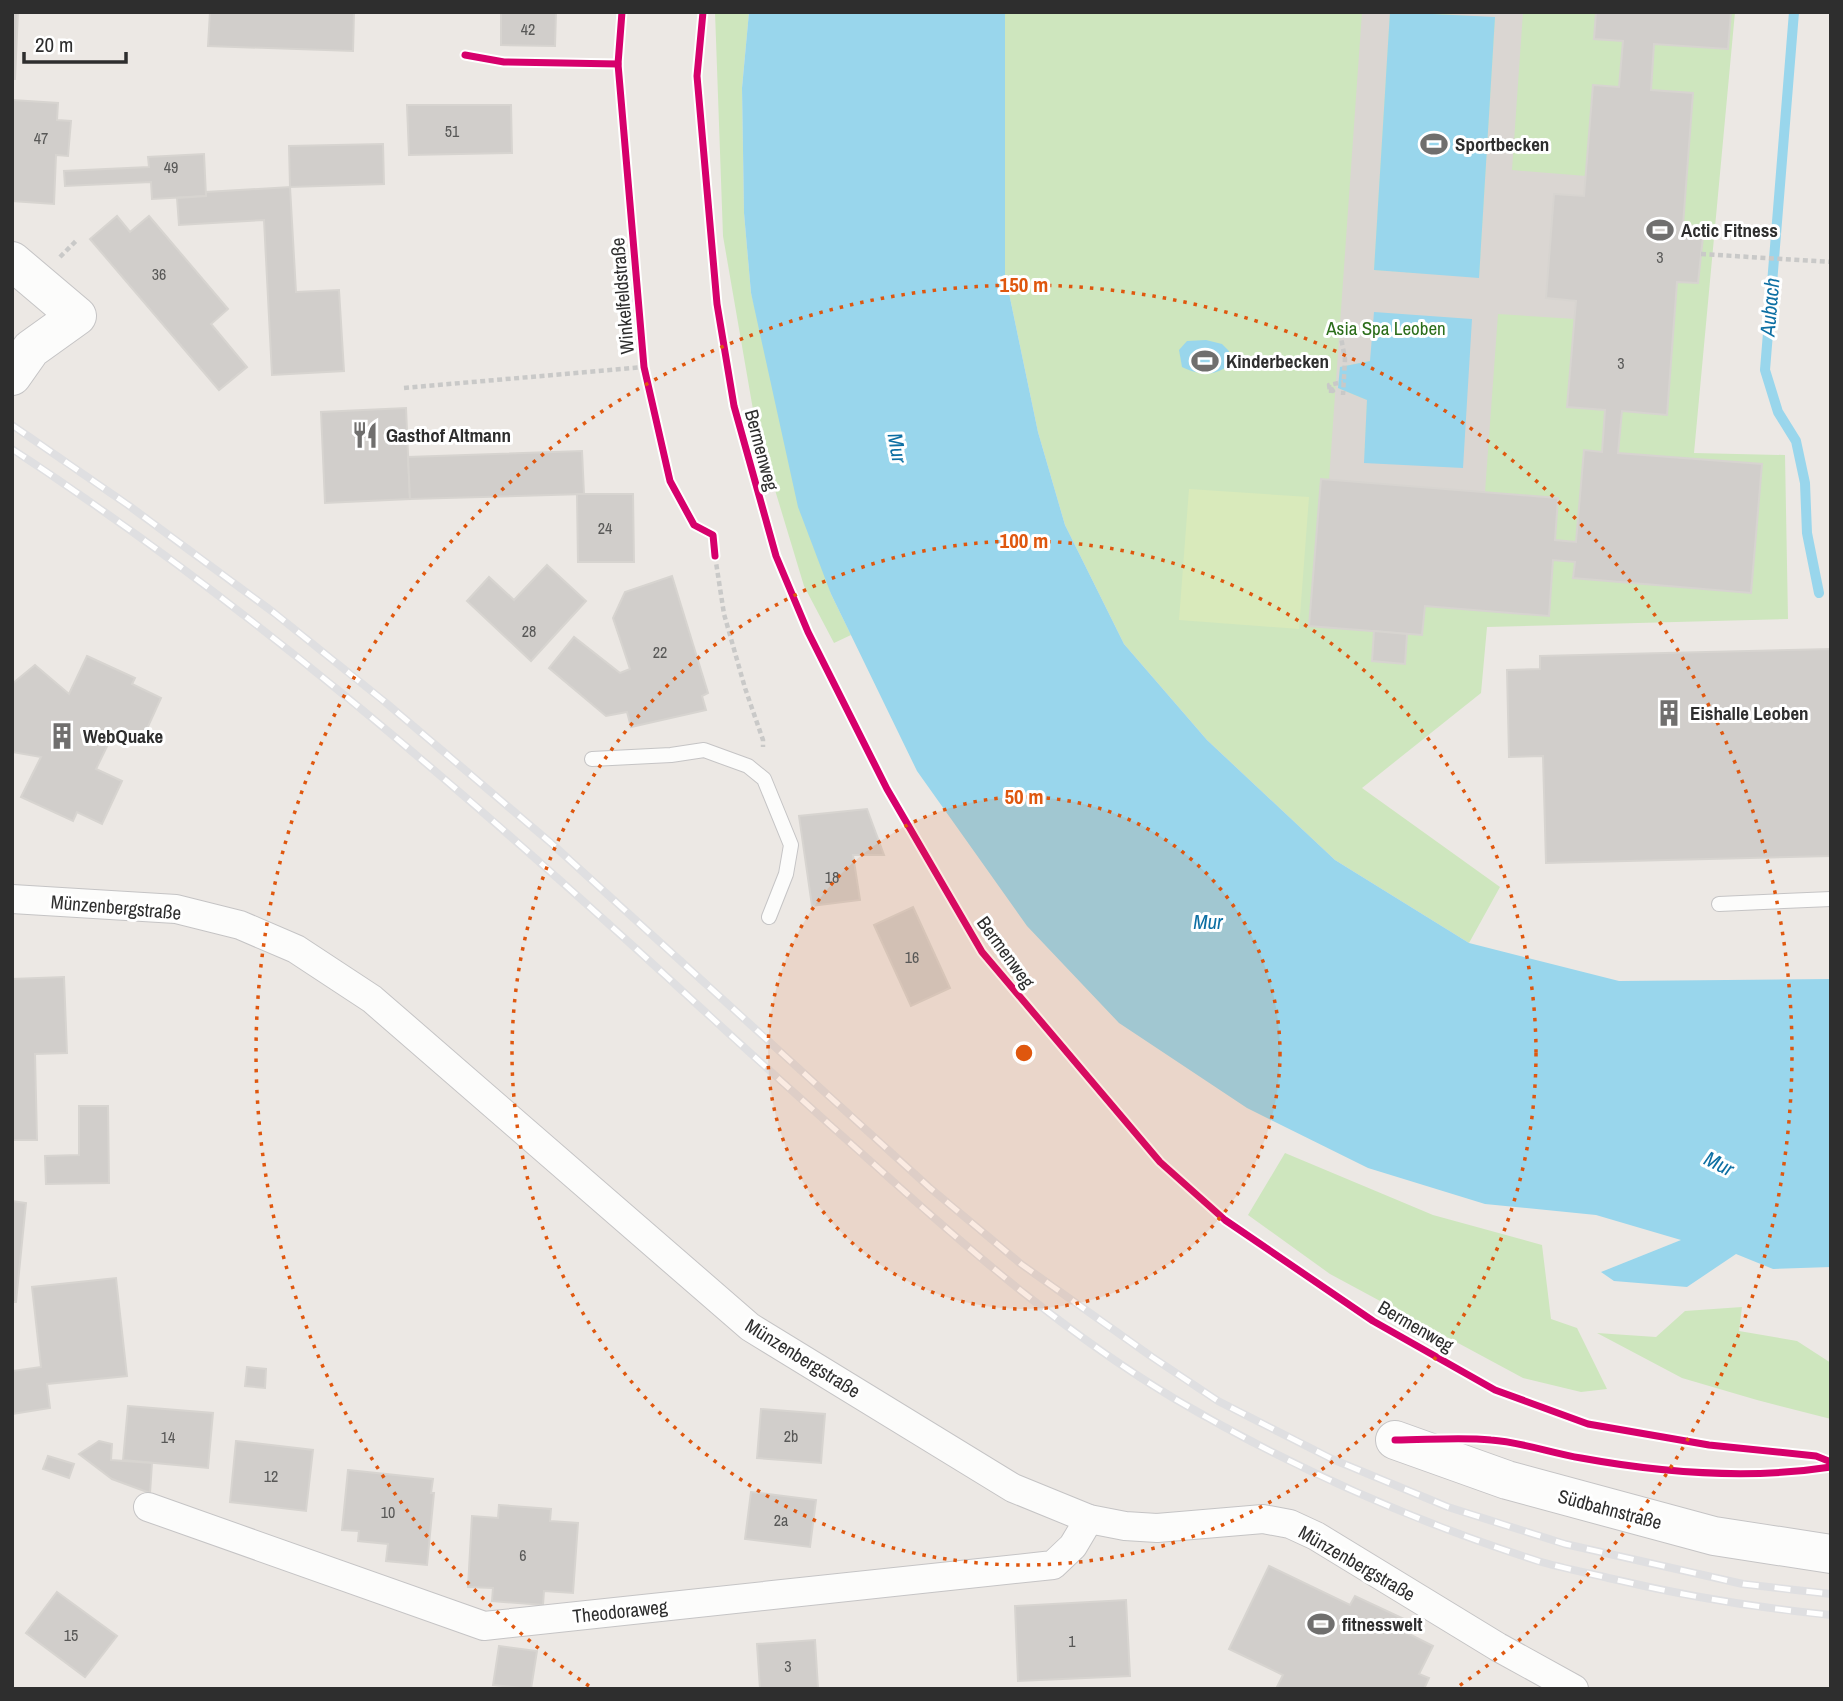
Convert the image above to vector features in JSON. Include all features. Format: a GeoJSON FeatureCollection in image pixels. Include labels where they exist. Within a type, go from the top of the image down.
{"type":"FeatureCollection","features":[{"type":"Feature","properties":{"kind":"main road"},"geometry":{"type":"LineString","coordinates":[[12,261],[77,316],[21,363]]}},
{"type":"Feature","properties":{"kind":"main road","name":"Südbahnstraße"},"geometry":{"type":"LineString","coordinates":[[1395,1440],[1507,1480],[1689,1530],[1831,1554]]}},
{"type":"Feature","properties":{"kind":"street","name":"Münzenbergstraße"},"geometry":{"type":"LineString","coordinates":[[12,899],[176,909],[240,925],[296,949],[372,999],[750,1327],[1013,1488],[1089,1519],[1125,1526],[1157,1528],[1263,1518],[1290,1524],[1316,1536],[1498,1647],[1574,1689]]}},
{"type":"Feature","properties":{"kind":"street","name":"Theodoraweg"},"geometry":{"type":"LineString","coordinates":[[148,1507],[484,1626],[1053,1564],[1073,1546],[1089,1519]]}},
{"type":"Feature","properties":{"kind":"lane"},"geometry":{"type":"LineString","coordinates":[[592,758],[671,755],[704,750],[748,766],[764,779],[791,845],[786,874],[769,917]]}},
{"type":"Feature","properties":{"kind":"lane"},"geometry":{"type":"LineString","coordinates":[[1719,904],[1831,899]]}},
{"type":"Feature","properties":{"kind":"path"},"geometry":{"type":"LineString","coordinates":[[66,251],[77,240]]}},
{"type":"Feature","properties":{"kind":"path"},"geometry":{"type":"LineString","coordinates":[[1701,254],[1831,262]]}},
{"type":"Feature","properties":{"kind":"path"},"geometry":{"type":"LineString","coordinates":[[1340,332],[1345,359],[1343,395]]}},
{"type":"Feature","properties":{"kind":"path"},"geometry":{"type":"LineString","coordinates":[[404,388],[644,367]]}},
{"type":"Feature","properties":{"kind":"path"},"geometry":{"type":"LineString","coordinates":[[1331,393],[1331,389],[1331,388],[1334,390],[1333,391],[1331,392],[1330,391],[1329,385],[1343,382]]}},
{"type":"Feature","properties":{"kind":"path"},"geometry":{"type":"LineString","coordinates":[[714,546],[724,614],[763,740],[764,779]]}},
{"type":"Feature","properties":{"kind":"green space"},"geometry":{"type":"Polygon","coordinates":[[[715,12],[749,12],[742,88],[744,213],[751,293],[831,594],[851,635],[834,643],[804,586],[756,427],[723,236],[715,12]]]}},
{"type":"Feature","properties":{"kind":"green space","name":"Asia Spa Leoben"},"geometry":{"type":"Polygon","coordinates":[[[1005,12],[1735,12],[1694,453],[1785,455],[1788,619],[1487,627],[1481,693],[1362,788],[1500,887],[1469,943],[1335,860],[1207,740],[1124,644],[1065,525],[1038,432],[1005,274],[1005,12]]]}},
{"type":"Feature","properties":{"kind":"green space"},"geometry":{"type":"Polygon","coordinates":[[[1189,489],[1309,497],[1299,629],[1179,620],[1189,489]]]}},
{"type":"Feature","properties":{"kind":"green space"},"geometry":{"type":"Polygon","coordinates":[[[1285,1153],[1433,1215],[1542,1245],[1551,1319],[1577,1328],[1607,1389],[1581,1392],[1523,1378],[1330,1274],[1248,1215],[1285,1153]]]}},
{"type":"Feature","properties":{"kind":"green space"},"geometry":{"type":"Polygon","coordinates":[[[1742,1307],[1739,1331],[1797,1341],[1831,1363],[1831,1419],[1682,1378],[1597,1333],[1656,1337],[1685,1311],[1742,1307]]]}},
{"type":"Feature","properties":{"kind":"shaded area"},"geometry":{"type":"Polygon","coordinates":[[[1362,12],[1390,12],[1374,270],[1479,277],[1495,18],[1417,12],[1523,12],[1512,170],[1586,176],[1575,319],[1498,314],[1485,492],[1329,480],[1362,12]],[[1370,361],[1340,367],[1338,388],[1367,400],[1364,462],[1370,361]]]}},
{"type":"Feature","properties":{"kind":"water","name":"Mur"},"geometry":{"type":"Polygon","coordinates":[[[749,12],[1005,12],[1005,274],[1038,432],[1065,525],[1124,644],[1207,740],[1335,860],[1469,943],[1619,981],[1831,979],[1831,1267],[1773,1269],[1736,1254],[1687,1287],[1614,1281],[1601,1272],[1681,1240],[1596,1215],[1485,1204],[1368,1168],[1247,1108],[1119,1023],[1027,926],[917,771],[831,594],[798,507],[751,293],[744,213],[742,88],[749,12]]]}},
{"type":"Feature","properties":{"kind":"water","name":"Sportbecken"},"geometry":{"type":"Polygon","coordinates":[[[1390,12],[1495,17],[1479,278],[1374,270],[1390,12]]]}},
{"type":"Feature","properties":{"kind":"water"},"geometry":{"type":"Polygon","coordinates":[[[1374,312],[1472,319],[1463,468],[1364,463],[1367,400],[1338,388],[1340,367],[1370,361],[1374,312]]]}},
{"type":"Feature","properties":{"kind":"water","name":"Kinderbecken"},"geometry":{"type":"Polygon","coordinates":[[[1206,340],[1222,344],[1229,351],[1228,366],[1205,374],[1182,367],[1179,350],[1187,341],[1206,340]]]}},
{"type":"Feature","properties":{"kind":"building"},"geometry":{"type":"Polygon","coordinates":[[[12,12],[18,12],[15,79],[12,79],[12,12]]]}},
{"type":"Feature","properties":{"kind":"building"},"geometry":{"type":"Polygon","coordinates":[[[210,12],[354,12],[353,51],[208,46],[210,12]]]}},
{"type":"Feature","properties":{"kind":"building"},"geometry":{"type":"Polygon","coordinates":[[[501,12],[556,12],[555,46],[501,45],[501,12]]]}},
{"type":"Feature","properties":{"kind":"building"},"geometry":{"type":"Polygon","coordinates":[[[1596,12],[1731,12],[1728,49],[1654,44],[1651,90],[1693,93],[1683,225],[1704,227],[1698,283],[1677,282],[1667,415],[1622,411],[1618,453],[1762,464],[1751,593],[1573,578],[1575,562],[1553,560],[1549,616],[1425,606],[1422,635],[1309,626],[1321,479],[1558,498],[1555,540],[1576,542],[1584,450],[1602,452],[1605,410],[1567,407],[1576,301],[1546,298],[1554,194],[1584,196],[1593,85],[1619,87],[1623,41],[1594,39],[1596,12]]]}},
{"type":"Feature","properties":{"kind":"building"},"geometry":{"type":"Polygon","coordinates":[[[12,100],[58,103],[57,120],[71,121],[68,156],[56,155],[54,204],[12,201],[12,100]]]}},
{"type":"Feature","properties":{"kind":"building"},"geometry":{"type":"Polygon","coordinates":[[[407,105],[511,105],[512,153],[409,155],[407,105]]]}},
{"type":"Feature","properties":{"kind":"building"},"geometry":{"type":"Polygon","coordinates":[[[383,144],[384,184],[290,187],[289,146],[383,144]]]}},
{"type":"Feature","properties":{"kind":"building"},"geometry":{"type":"Polygon","coordinates":[[[204,154],[206,196],[152,199],[151,182],[65,186],[64,171],[149,167],[148,157],[204,154]]]}},
{"type":"Feature","properties":{"kind":"building"},"geometry":{"type":"Polygon","coordinates":[[[290,187],[296,292],[339,290],[344,371],[272,375],[264,220],[179,225],[177,198],[206,196],[206,192],[290,187]]]}},
{"type":"Feature","properties":{"kind":"building"},"geometry":{"type":"Polygon","coordinates":[[[117,216],[130,232],[149,216],[228,309],[211,324],[247,367],[219,390],[90,239],[117,216]]]}},
{"type":"Feature","properties":{"kind":"building","name":"Gasthof Altmann"},"geometry":{"type":"Polygon","coordinates":[[[406,408],[410,499],[325,503],[321,412],[406,408]]]}},
{"type":"Feature","properties":{"kind":"building"},"geometry":{"type":"Polygon","coordinates":[[[582,451],[584,494],[410,499],[408,457],[582,451]]]}},
{"type":"Feature","properties":{"kind":"building"},"geometry":{"type":"Polygon","coordinates":[[[577,494],[633,494],[634,562],[578,562],[577,494]]]}},
{"type":"Feature","properties":{"kind":"building"},"geometry":{"type":"Polygon","coordinates":[[[547,565],[586,601],[531,661],[467,601],[489,577],[514,600],[547,565]]]}},
{"type":"Feature","properties":{"kind":"building"},"geometry":{"type":"Polygon","coordinates":[[[672,576],[708,693],[702,696],[706,710],[631,727],[627,712],[606,716],[549,668],[574,637],[620,673],[630,669],[613,618],[625,592],[672,576]]]}},
{"type":"Feature","properties":{"kind":"building"},"geometry":{"type":"Polygon","coordinates":[[[1374,631],[1407,634],[1405,664],[1372,661],[1374,631]]]}},
{"type":"Feature","properties":{"kind":"building","name":"Eishalle Leoben"},"geometry":{"type":"Polygon","coordinates":[[[1831,649],[1831,856],[1546,863],[1543,756],[1509,757],[1507,670],[1540,669],[1540,656],[1831,649]]]}},
{"type":"Feature","properties":{"kind":"building","name":"WebQuake"},"geometry":{"type":"Polygon","coordinates":[[[87,656],[135,678],[132,684],[161,698],[141,742],[115,730],[96,769],[122,781],[102,824],[77,812],[73,821],[21,797],[41,757],[12,752],[12,684],[35,665],[69,694],[87,656]]]}},
{"type":"Feature","properties":{"kind":"building"},"geometry":{"type":"Polygon","coordinates":[[[867,809],[884,855],[853,855],[860,900],[812,906],[799,816],[867,809]]]}},
{"type":"Feature","properties":{"kind":"building"},"geometry":{"type":"Polygon","coordinates":[[[913,907],[950,988],[911,1006],[874,925],[913,907]]]}},
{"type":"Feature","properties":{"kind":"building"},"geometry":{"type":"Polygon","coordinates":[[[64,977],[67,1053],[35,1054],[37,1140],[12,1140],[12,979],[64,977]]]}},
{"type":"Feature","properties":{"kind":"building"},"geometry":{"type":"Polygon","coordinates":[[[79,1106],[108,1106],[109,1183],[46,1184],[45,1156],[79,1155],[79,1106]]]}},
{"type":"Feature","properties":{"kind":"building"},"geometry":{"type":"Polygon","coordinates":[[[12,1201],[26,1203],[16,1302],[12,1302],[12,1201]]]}},
{"type":"Feature","properties":{"kind":"building"},"geometry":{"type":"Polygon","coordinates":[[[116,1278],[127,1376],[47,1384],[50,1408],[12,1414],[12,1371],[41,1367],[32,1287],[116,1278]]]}},
{"type":"Feature","properties":{"kind":"building"},"geometry":{"type":"Polygon","coordinates":[[[247,1367],[266,1369],[265,1388],[245,1386],[247,1367]]]}},
{"type":"Feature","properties":{"kind":"building"},"geometry":{"type":"Polygon","coordinates":[[[128,1406],[213,1413],[208,1468],[123,1460],[128,1406]]]}},
{"type":"Feature","properties":{"kind":"building"},"geometry":{"type":"Polygon","coordinates":[[[761,1409],[825,1414],[821,1463],[757,1458],[761,1409]]]}},
{"type":"Feature","properties":{"kind":"building"},"geometry":{"type":"Polygon","coordinates":[[[99,1441],[112,1444],[111,1460],[152,1463],[150,1493],[112,1479],[79,1454],[99,1441]]]}},
{"type":"Feature","properties":{"kind":"building"},"geometry":{"type":"Polygon","coordinates":[[[236,1441],[313,1450],[306,1511],[230,1502],[236,1441]]]}},
{"type":"Feature","properties":{"kind":"building"},"geometry":{"type":"Polygon","coordinates":[[[48,1456],[74,1464],[69,1478],[43,1469],[48,1456]]]}},
{"type":"Feature","properties":{"kind":"building"},"geometry":{"type":"Polygon","coordinates":[[[348,1470],[433,1479],[427,1565],[386,1561],[388,1544],[358,1541],[359,1531],[342,1530],[348,1470]]]}},
{"type":"Feature","properties":{"kind":"building"},"geometry":{"type":"Polygon","coordinates":[[[751,1492],[816,1500],[810,1547],[745,1539],[751,1492]]]}},
{"type":"Feature","properties":{"kind":"building"},"geometry":{"type":"Polygon","coordinates":[[[499,1505],[551,1509],[550,1521],[578,1523],[573,1593],[544,1591],[543,1605],[492,1601],[493,1588],[468,1587],[472,1516],[498,1518],[499,1505]]]}},
{"type":"Feature","properties":{"kind":"building","name":"fitnesswelt"},"geometry":{"type":"Polygon","coordinates":[[[1269,1566],[1350,1605],[1355,1596],[1404,1619],[1399,1629],[1433,1646],[1419,1674],[1429,1678],[1424,1689],[1276,1689],[1283,1675],[1229,1649],[1269,1566]]]}},
{"type":"Feature","properties":{"kind":"building"},"geometry":{"type":"Polygon","coordinates":[[[57,1592],[117,1636],[85,1677],[26,1633],[57,1592]]]}},
{"type":"Feature","properties":{"kind":"building"},"geometry":{"type":"Polygon","coordinates":[[[1126,1600],[1130,1676],[1018,1681],[1015,1606],[1126,1600]]]}},
{"type":"Feature","properties":{"kind":"building"},"geometry":{"type":"Polygon","coordinates":[[[815,1640],[818,1688],[760,1689],[757,1644],[815,1640]]]}},
{"type":"Feature","properties":{"kind":"building"},"geometry":{"type":"Polygon","coordinates":[[[499,1646],[537,1651],[531,1689],[493,1685],[499,1646]]]}},
{"type":"Feature","properties":{"kind":"waterway","name":"Aubach"},"geometry":{"type":"LineString","coordinates":[[1794,12],[1765,370],[1778,412],[1796,441],[1805,483],[1807,533],[1819,593]]}},
{"type":"Feature","properties":{"kind":"railway"},"geometry":{"type":"LineString","coordinates":[[12,425],[128,505],[273,612],[385,702],[551,843],[930,1188],[1021,1264],[1218,1401],[1332,1459],[1448,1507],[1565,1544],[1743,1584],[1831,1594]]}},
{"type":"Feature","properties":{"kind":"railway"},"geometry":{"type":"LineString","coordinates":[[12,449],[184,570],[350,699],[588,905],[955,1236],[1061,1322],[1136,1375],[1218,1424],[1307,1469],[1398,1510],[1491,1545],[1547,1564],[1667,1591],[1748,1605],[1831,1615]]}},
{"type":"Feature","properties":{"kind":"cycle path","name":"Winkelfeldstraße"},"geometry":{"type":"LineString","coordinates":[[622,12],[618,64],[644,367],[670,481],[694,525],[713,535],[715,556]]}},
{"type":"Feature","properties":{"kind":"cycle path","name":"Bermenweg"},"geometry":{"type":"LineString","coordinates":[[703,12],[697,76],[717,304],[734,406],[776,556],[808,632],[887,789],[982,952],[1160,1162],[1225,1220],[1373,1321],[1495,1390],[1588,1424],[1709,1445],[1816,1456],[1831,1462]]}},
{"type":"Feature","properties":{"kind":"cycle path"},"geometry":{"type":"LineString","coordinates":[[465,55],[504,62],[618,64]]}},
{"type":"Feature","properties":{"kind":"cycle path"},"geometry":{"type":"LineString","coordinates":[[1395,1440],[1502,1441],[1612,1463],[1705,1473],[1768,1473],[1831,1467]]}},
{"type":"Feature","properties":{"kind":"place","name":"Sportbecken"},"geometry":{"type":"Point","coordinates":[1434,144]}},
{"type":"Feature","properties":{"kind":"place","name":"Actic Fitness"},"geometry":{"type":"Point","coordinates":[1660,230]}},
{"type":"Feature","properties":{"kind":"place","name":"Kinderbecken"},"geometry":{"type":"Point","coordinates":[1205,361]}},
{"type":"Feature","properties":{"kind":"place","name":"Gasthof Altmann"},"geometry":{"type":"Point","coordinates":[365,435]}},
{"type":"Feature","properties":{"kind":"place","name":"Eishalle Leoben"},"geometry":{"type":"Point","coordinates":[1669,713]}},
{"type":"Feature","properties":{"kind":"place","name":"WebQuake"},"geometry":{"type":"Point","coordinates":[62,736]}},
{"type":"Feature","properties":{"kind":"place","name":"fitnesswelt"},"geometry":{"type":"Point","coordinates":[1321,1624]}}]}
